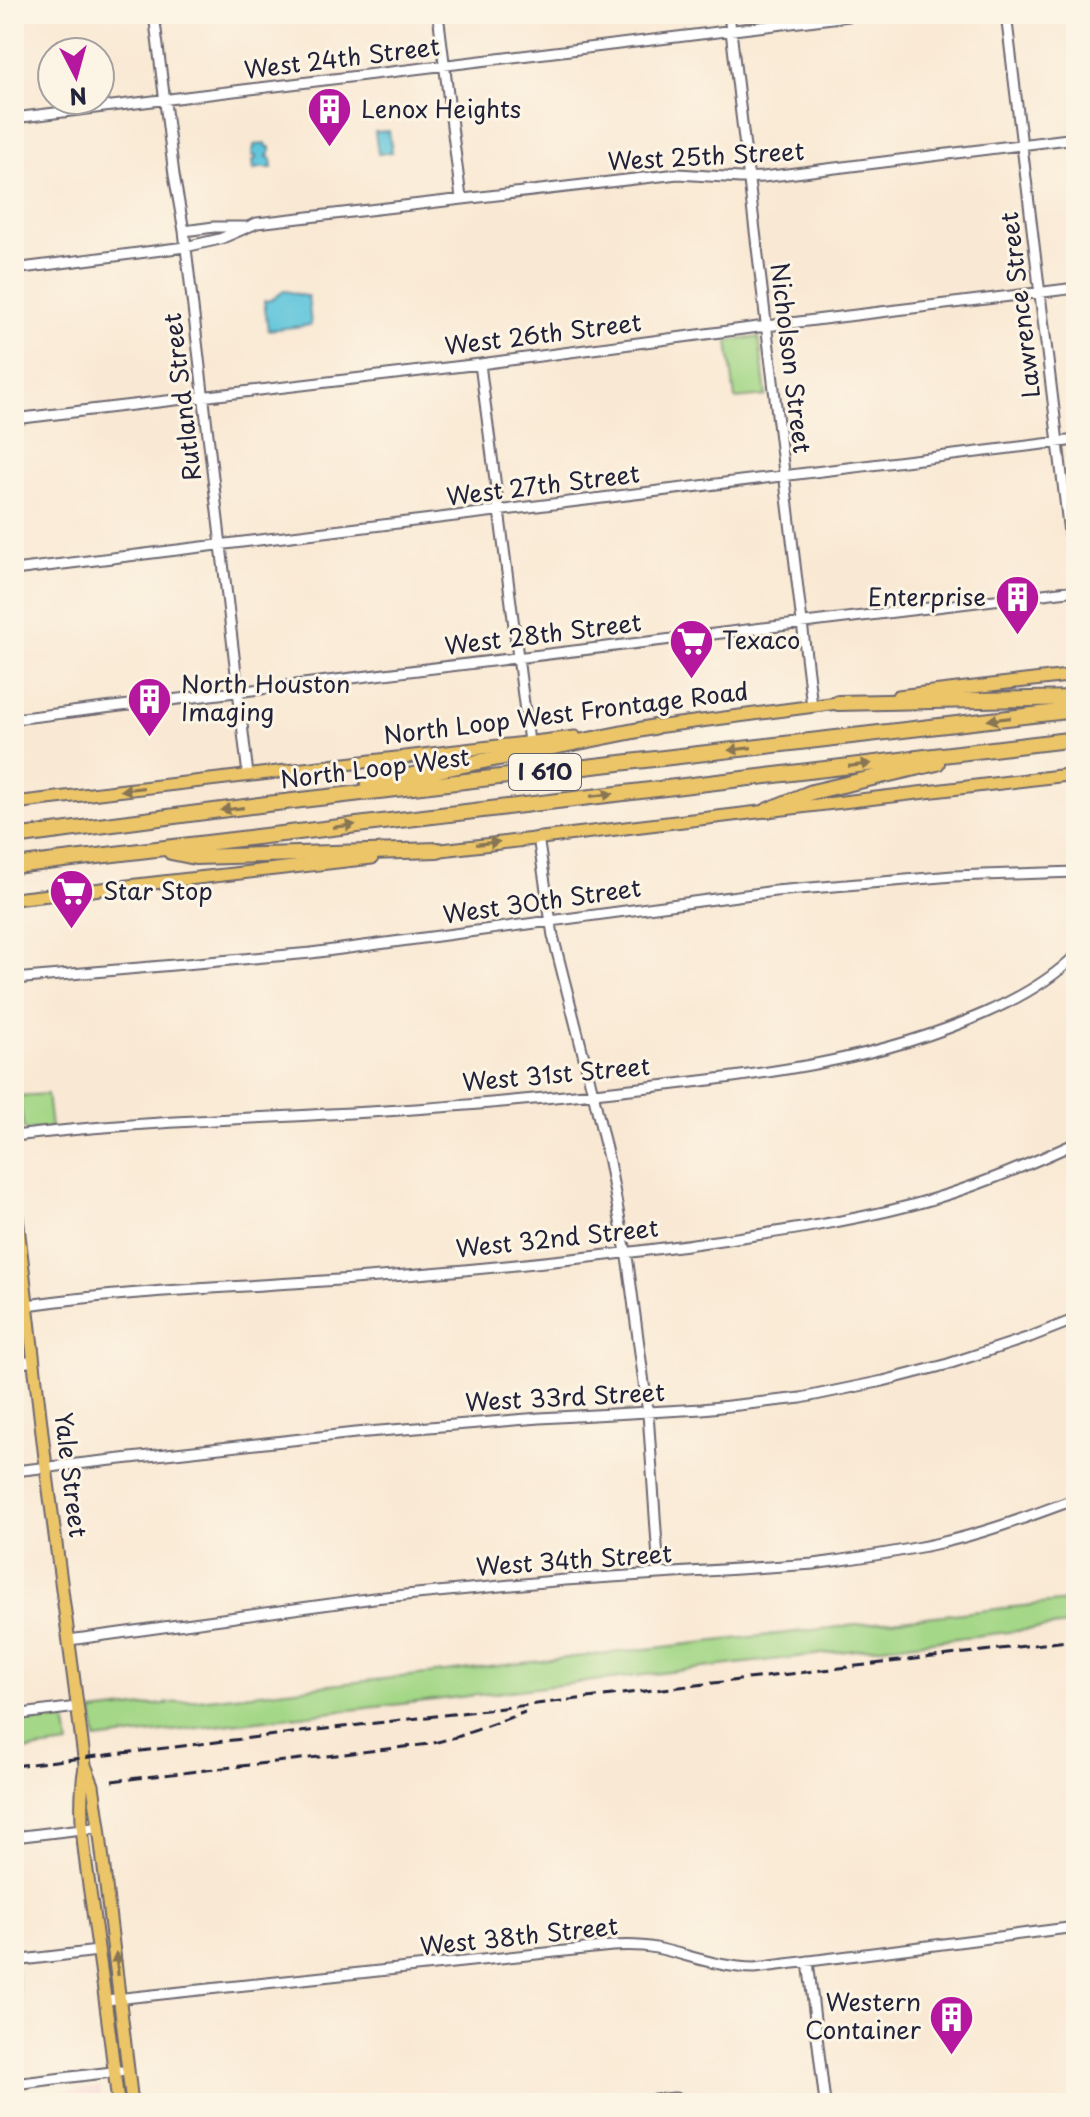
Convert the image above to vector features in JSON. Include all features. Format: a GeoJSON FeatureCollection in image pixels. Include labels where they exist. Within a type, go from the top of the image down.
{"type":"FeatureCollection","features":[{"type":"Feature","properties":{"kind":"highway"},"geometry":{"type":"LineString","coordinates":[[838,703],[1076,698]]}},
{"type":"Feature","properties":{"kind":"highway","name":"North Loop West"},"geometry":{"type":"LineString","coordinates":[[15,837],[267,804],[1076,710]]}},
{"type":"Feature","properties":{"kind":"highway"},"geometry":{"type":"LineString","coordinates":[[267,804],[654,727]]}},
{"type":"Feature","properties":{"kind":"highway","name":"I 610"},"geometry":{"type":"LineString","coordinates":[[17,866],[1076,739]]}},
{"type":"Feature","properties":{"kind":"highway"},"geometry":{"type":"LineString","coordinates":[[768,810],[812,792],[1013,746]]}},
{"type":"Feature","properties":{"kind":"highway"},"geometry":{"type":"LineString","coordinates":[[155,849],[195,857],[438,850]]}},
{"type":"Feature","properties":{"kind":"main road","name":"North Loop West Frontage Road"},"geometry":{"type":"LineString","coordinates":[[14,803],[1076,675]]}},
{"type":"Feature","properties":{"kind":"main road"},"geometry":{"type":"LineString","coordinates":[[14,899],[1076,774]]}},
{"type":"Feature","properties":{"kind":"main road","name":"Yale Street"},"geometry":{"type":"LineString","coordinates":[[14,1191],[18,1266],[27,1305],[85,1765],[93,1785],[106,1877],[132,2103]]}},
{"type":"Feature","properties":{"kind":"main road","name":"Yale Street"},"geometry":{"type":"LineString","coordinates":[[85,1765],[81,1787],[81,1829],[118,2103]]}},
{"type":"Feature","properties":{"kind":"main road"},"geometry":{"type":"LineString","coordinates":[[88,1879],[106,1877]]}},
{"type":"Feature","properties":{"kind":"street","name":"Rutland Street"},"geometry":{"type":"LineString","coordinates":[[154,14],[184,231],[248,775]]}},
{"type":"Feature","properties":{"kind":"street"},"geometry":{"type":"LineString","coordinates":[[438,14],[461,198]]}},
{"type":"Feature","properties":{"kind":"street","name":"Nicholson Street"},"geometry":{"type":"LineString","coordinates":[[729,14],[812,706]]}},
{"type":"Feature","properties":{"kind":"street","name":"West 24th Street"},"geometry":{"type":"LineString","coordinates":[[14,118],[865,14]]}},
{"type":"Feature","properties":{"kind":"street","name":"Lawrence Street"},"geometry":{"type":"LineString","coordinates":[[1006,14],[1076,590]]}},
{"type":"Feature","properties":{"kind":"street","name":"West 25th Street"},"geometry":{"type":"LineString","coordinates":[[14,269],[185,247],[220,239],[257,223],[678,174],[748,179],[1076,138]]}},
{"type":"Feature","properties":{"kind":"street","name":"West 25th Street"},"geometry":{"type":"LineString","coordinates":[[184,231],[244,227]]}},
{"type":"Feature","properties":{"kind":"street","name":"West 26th Street"},"geometry":{"type":"LineString","coordinates":[[14,419],[480,364],[1076,288]]}},
{"type":"Feature","properties":{"kind":"street"},"geometry":{"type":"LineString","coordinates":[[480,364],[529,742]]}},
{"type":"Feature","properties":{"kind":"street","name":"West 27th Street"},"geometry":{"type":"LineString","coordinates":[[14,570],[1076,440]]}},
{"type":"Feature","properties":{"kind":"street","name":"West 28th Street"},"geometry":{"type":"LineString","coordinates":[[14,719],[1076,590]]}},
{"type":"Feature","properties":{"kind":"street"},"geometry":{"type":"LineString","coordinates":[[538,837],[550,922],[609,1162],[626,1253],[648,1413],[659,1574]]}},
{"type":"Feature","properties":{"kind":"street","name":"West 30th Street"},"geometry":{"type":"LineString","coordinates":[[14,979],[311,953],[775,891],[953,876],[1076,872]]}},
{"type":"Feature","properties":{"kind":"street","name":"West 31st Street"},"geometry":{"type":"LineString","coordinates":[[14,1136],[593,1093],[809,1067],[885,1049],[955,1026],[1003,1005],[1057,972],[1076,955]]}},
{"type":"Feature","properties":{"kind":"street","name":"West 32nd Street"},"geometry":{"type":"LineString","coordinates":[[27,1305],[128,1293],[444,1272],[626,1253],[791,1230],[914,1205],[999,1176],[1076,1143]]}},
{"type":"Feature","properties":{"kind":"street","name":"West 33rd Street"},"geometry":{"type":"LineString","coordinates":[[14,1471],[355,1433],[770,1402],[869,1384],[945,1365],[1076,1319]]}},
{"type":"Feature","properties":{"kind":"street"},"geometry":{"type":"LineString","coordinates":[[14,1364],[34,1361]]}},
{"type":"Feature","properties":{"kind":"street","name":"West 34th Street"},"geometry":{"type":"LineString","coordinates":[[69,1640],[374,1598],[565,1580],[814,1564],[938,1544],[1076,1499]]}},
{"type":"Feature","properties":{"kind":"street"},"geometry":{"type":"LineString","coordinates":[[14,1715],[77,1707]]}},
{"type":"Feature","properties":{"kind":"street"},"geometry":{"type":"LineString","coordinates":[[14,1837],[99,1827]]}},
{"type":"Feature","properties":{"kind":"street","name":"West 38th Street"},"geometry":{"type":"LineString","coordinates":[[106,2000],[612,1946],[653,1947],[738,1968],[1076,1927]]}},
{"type":"Feature","properties":{"kind":"street"},"geometry":{"type":"LineString","coordinates":[[14,1961],[98,1951]]}},
{"type":"Feature","properties":{"kind":"street"},"geometry":{"type":"LineString","coordinates":[[808,1961],[825,2103]]}},
{"type":"Feature","properties":{"kind":"street"},"geometry":{"type":"LineString","coordinates":[[14,2084],[127,2070]]}},
{"type":"Feature","properties":{"kind":"street"},"geometry":{"type":"LineString","coordinates":[[625,2103],[674,2098],[688,2103]]}},
{"type":"Feature","properties":{"kind":"shaded area"},"geometry":{"type":"Polygon","coordinates":[[[100,2087],[102,2103],[14,2103],[14,2097],[100,2087]]]}},
{"type":"Feature","properties":{"kind":"green space"},"geometry":{"type":"Polygon","coordinates":[[[759,337],[766,396],[735,399],[728,341],[759,337]]]}},
{"type":"Feature","properties":{"kind":"green space"},"geometry":{"type":"Polygon","coordinates":[[[47,1094],[51,1128],[24,1130],[19,1096],[47,1094]]]}},
{"type":"Feature","properties":{"kind":"green space"},"geometry":{"type":"Polygon","coordinates":[[[1076,1600],[1076,1624],[96,1740],[93,1712],[1076,1600]]]}},
{"type":"Feature","properties":{"kind":"green space"},"geometry":{"type":"Polygon","coordinates":[[[65,1717],[69,1745],[14,1752],[14,1722],[65,1717]]]}},
{"type":"Feature","properties":{"kind":"green space"},"geometry":{"type":"Polygon","coordinates":[[[14,1970],[22,2023],[14,2024],[14,1970]]]}},
{"type":"Feature","properties":{"kind":"water"},"geometry":{"type":"Polygon","coordinates":[[[389,131],[392,152],[378,154],[375,132],[389,131]]]}},
{"type":"Feature","properties":{"kind":"water"},"geometry":{"type":"Polygon","coordinates":[[[266,144],[270,147],[267,157],[271,158],[272,168],[254,170],[254,145],[266,144]]]}},
{"type":"Feature","properties":{"kind":"water"},"geometry":{"type":"Polygon","coordinates":[[[284,291],[308,296],[311,325],[268,330],[264,301],[284,291]]]}},
{"type":"Feature","properties":{"kind":"railway"},"geometry":{"type":"LineString","coordinates":[[14,1766],[1076,1640]]}},
{"type":"Feature","properties":{"kind":"railway"},"geometry":{"type":"LineString","coordinates":[[112,1781],[430,1744],[525,1712]]}},
{"type":"Feature","properties":{"kind":"place","name":"Lenox Heights"},"geometry":{"type":"Point","coordinates":[330,149]}},
{"type":"Feature","properties":{"kind":"place","name":"Enterprise"},"geometry":{"type":"Point","coordinates":[1017,637]}},
{"type":"Feature","properties":{"kind":"place","name":"Texaco"},"geometry":{"type":"Point","coordinates":[691,680]}},
{"type":"Feature","properties":{"kind":"place","name":"North Houston Imaging"},"geometry":{"type":"Point","coordinates":[150,738]}},
{"type":"Feature","properties":{"kind":"place","name":"Star Stop"},"geometry":{"type":"Point","coordinates":[72,931]}},
{"type":"Feature","properties":{"kind":"place","name":"Western Container"},"geometry":{"type":"Point","coordinates":[952,2056]}}]}
